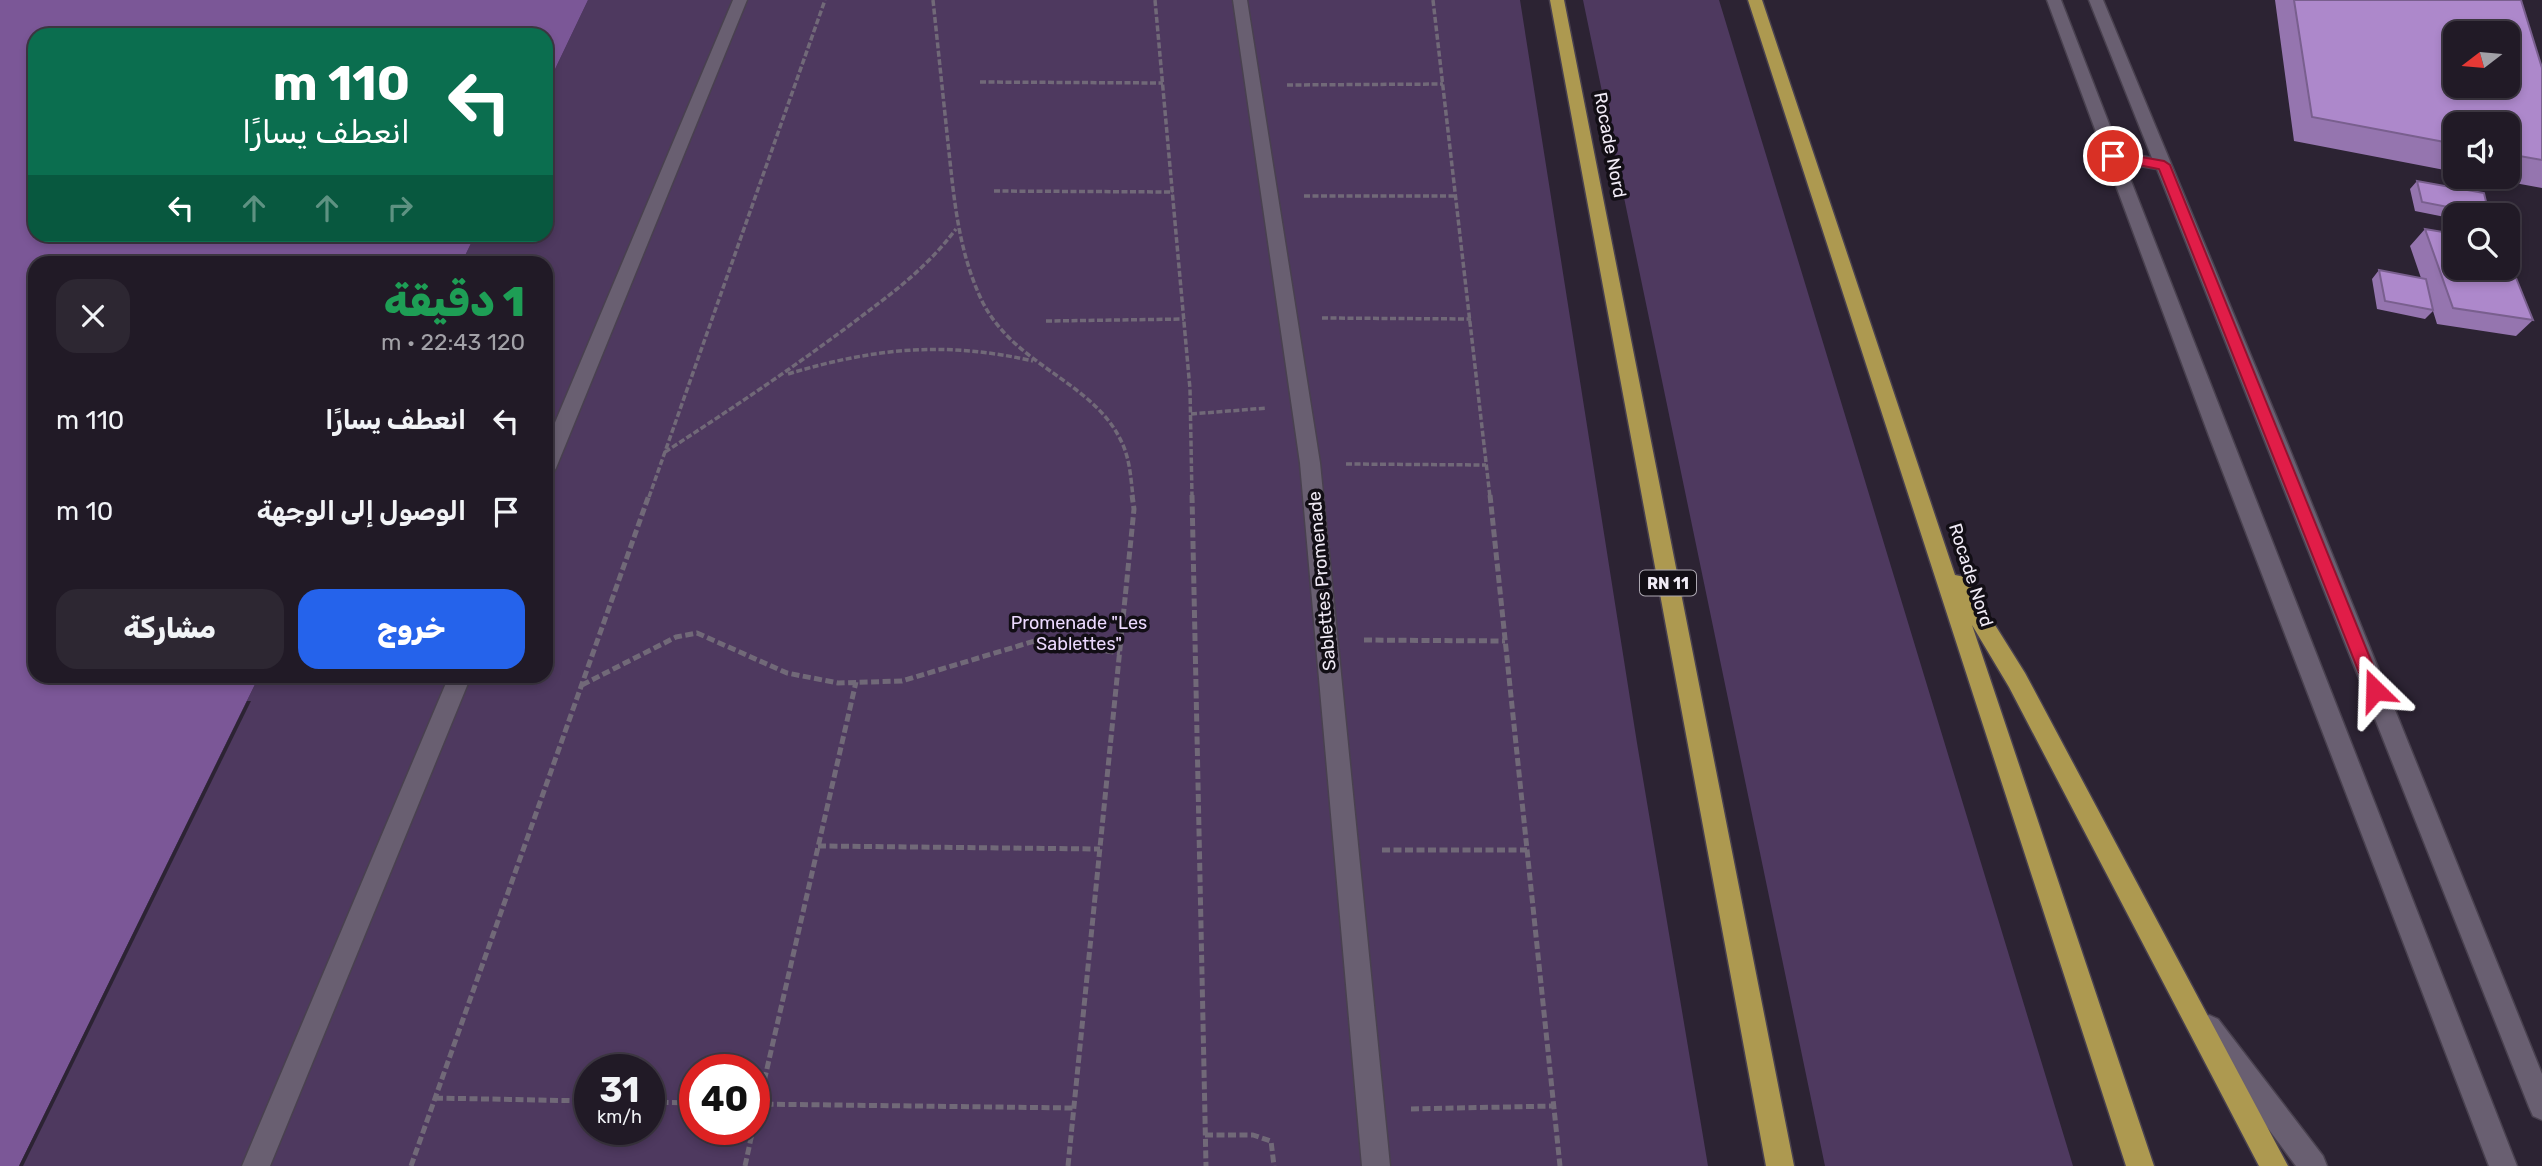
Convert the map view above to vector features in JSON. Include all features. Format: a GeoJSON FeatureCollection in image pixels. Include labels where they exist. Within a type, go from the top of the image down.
{"type":"FeatureCollection","features":[{"type":"Feature","properties":{"kind":"highway","name":"Rocade Nord"},"geometry":{"type":"LineString","coordinates":[[1557,0],[1780,1166]]}},
{"type":"Feature","properties":{"kind":"highway","name":"Rocade Nord"},"geometry":{"type":"LineString","coordinates":[[1755,0],[2140,1166]]}},
{"type":"Feature","properties":{"kind":"highway"},"geometry":{"type":"LineString","coordinates":[[1938,551],[2017,680],[2274,1166]]}},
{"type":"Feature","properties":{"kind":"street"},"geometry":{"type":"LineString","coordinates":[[553,451],[740,0]]}},
{"type":"Feature","properties":{"kind":"street","name":"Sablettes Promenade"},"geometry":{"type":"LineString","coordinates":[[1240,0],[1272,197],[1310,463],[1376,1166]]}},
{"type":"Feature","properties":{"kind":"street"},"geometry":{"type":"LineString","coordinates":[[2054,0],[2503,1166]]}},
{"type":"Feature","properties":{"kind":"street"},"geometry":{"type":"LineString","coordinates":[[2096,0],[2542,1107]]}},
{"type":"Feature","properties":{"kind":"street"},"geometry":{"type":"LineString","coordinates":[[2113,156],[2164,165]]}},
{"type":"Feature","properties":{"kind":"street"},"geometry":{"type":"LineString","coordinates":[[256,1166],[457,683]]}},
{"type":"Feature","properties":{"kind":"street"},"geometry":{"type":"LineString","coordinates":[[2184,996],[2313,1166]]}},
{"type":"Feature","properties":{"kind":"path"},"geometry":{"type":"LineString","coordinates":[[411,1166],[825,0]]}},
{"type":"Feature","properties":{"kind":"path"},"geometry":{"type":"LineString","coordinates":[[933,0],[957,228],[979,293],[1010,341],[1097,408],[1112,424],[1124,445],[1134,509],[1068,1166]]}},
{"type":"Feature","properties":{"kind":"path"},"geometry":{"type":"LineString","coordinates":[[1155,0],[1191,414],[1206,1166]]}},
{"type":"Feature","properties":{"kind":"path"},"geometry":{"type":"LineString","coordinates":[[1433,0],[1471,319],[1560,1166]]}},
{"type":"Feature","properties":{"kind":"path"},"geometry":{"type":"LineString","coordinates":[[980,82],[1163,83]]}},
{"type":"Feature","properties":{"kind":"path"},"geometry":{"type":"LineString","coordinates":[[1254,85],[1443,85]]}},
{"type":"Feature","properties":{"kind":"path"},"geometry":{"type":"LineString","coordinates":[[994,191],[1172,192]]}},
{"type":"Feature","properties":{"kind":"path"},"geometry":{"type":"LineString","coordinates":[[1272,197],[1457,196]]}},
{"type":"Feature","properties":{"kind":"path"},"geometry":{"type":"LineString","coordinates":[[664,452],[784,375],[908,281],[934,258],[957,228]]}},
{"type":"Feature","properties":{"kind":"path"},"geometry":{"type":"LineString","coordinates":[[1289,318],[1471,319]]}},
{"type":"Feature","properties":{"kind":"path"},"geometry":{"type":"LineString","coordinates":[[1046,321],[1184,319]]}},
{"type":"Feature","properties":{"kind":"path"},"geometry":{"type":"LineString","coordinates":[[784,375],[835,359],[907,348],[949,347],[996,351],[1035,362]]}},
{"type":"Feature","properties":{"kind":"path"},"geometry":{"type":"LineString","coordinates":[[1191,414],[1261,409]]}},
{"type":"Feature","properties":{"kind":"path"},"geometry":{"type":"LineString","coordinates":[[1310,463],[1486,465]]}},
{"type":"Feature","properties":{"kind":"path"},"geometry":{"type":"LineString","coordinates":[[581,685],[676,637],[697,633],[787,673],[838,683],[902,681],[1038,640],[1120,653]]}},
{"type":"Feature","properties":{"kind":"path"},"geometry":{"type":"LineString","coordinates":[[1328,640],[1505,641]]}},
{"type":"Feature","properties":{"kind":"path"},"geometry":{"type":"LineString","coordinates":[[769,1054],[856,682]]}},
{"type":"Feature","properties":{"kind":"path"},"geometry":{"type":"LineString","coordinates":[[818,846],[1100,849]]}},
{"type":"Feature","properties":{"kind":"path"},"geometry":{"type":"LineString","coordinates":[[1346,849],[1527,850]]}},
{"type":"Feature","properties":{"kind":"path"},"geometry":{"type":"LineString","coordinates":[[435,1098],[574,1101]]}},
{"type":"Feature","properties":{"kind":"path"},"geometry":{"type":"LineString","coordinates":[[770,1104],[1074,1108]]}},
{"type":"Feature","properties":{"kind":"path"},"geometry":{"type":"LineString","coordinates":[[1371,1111],[1553,1105]]}},
{"type":"Feature","properties":{"kind":"path"},"geometry":{"type":"LineString","coordinates":[[1205,1135],[1253,1135],[1271,1141],[1274,1166]]}},
{"type":"Feature","properties":{"kind":"path"},"geometry":{"type":"LineString","coordinates":[[745,1166],[750,1145]]}},
{"type":"Feature","properties":{"kind":"green space","name":"Promenade \"Les Sablettes\""},"geometry":{"type":"Polygon","coordinates":[[[588,0],[1520,0],[1637,743],[1708,1166],[19,1166],[256,683],[553,683],[553,256],[465,256],[472,242],[553,242],[553,73],[588,0]]]}},
{"type":"Feature","properties":{"kind":"green space"},"geometry":{"type":"Polygon","coordinates":[[[1583,0],[1719,0],[2073,1166],[1825,1166],[1583,0]]]}},
{"type":"Feature","properties":{"kind":"shaded area"},"geometry":{"type":"Polygon","coordinates":[[[0,0],[588,0],[553,73],[553,28],[28,28],[28,242],[472,242],[465,256],[28,256],[28,683],[256,683],[19,1166],[0,1166],[0,0]]]}},
{"type":"Feature","properties":{"kind":"pier"},"geometry":{"type":"Polygon","coordinates":[[[247,701],[251,701],[23,1166],[19,1166],[247,701]]]}},
{"type":"Feature","properties":{"kind":"building"},"geometry":{"type":"Polygon","coordinates":[[[2294,0],[2521,0],[2542,68],[2542,160],[2520,156],[2520,112],[2443,112],[2443,142],[2312,117],[2294,0]]]}},
{"type":"Feature","properties":{"kind":"building"},"geometry":{"type":"Polygon","coordinates":[[[2417,181],[2443,186],[2443,189],[2484,193],[2486,203],[2443,203],[2443,206],[2422,202],[2417,181]]]}},
{"type":"Feature","properties":{"kind":"building"},"geometry":{"type":"Polygon","coordinates":[[[2425,229],[2443,232],[2443,280],[2425,229]]]}},
{"type":"Feature","properties":{"kind":"building"},"geometry":{"type":"Polygon","coordinates":[[[2379,270],[2426,279],[2433,310],[2385,301],[2379,270]]]}},
{"type":"Feature","properties":{"kind":"building"},"geometry":{"type":"Polygon","coordinates":[[[2443,280],[2517,280],[2533,320],[2453,308],[2443,280]]]}},
{"type":"Feature","properties":{"kind":"route"},"geometry":{"type":"LineString","coordinates":[[2113,156],[2164,165],[2375,690]]}}]}
